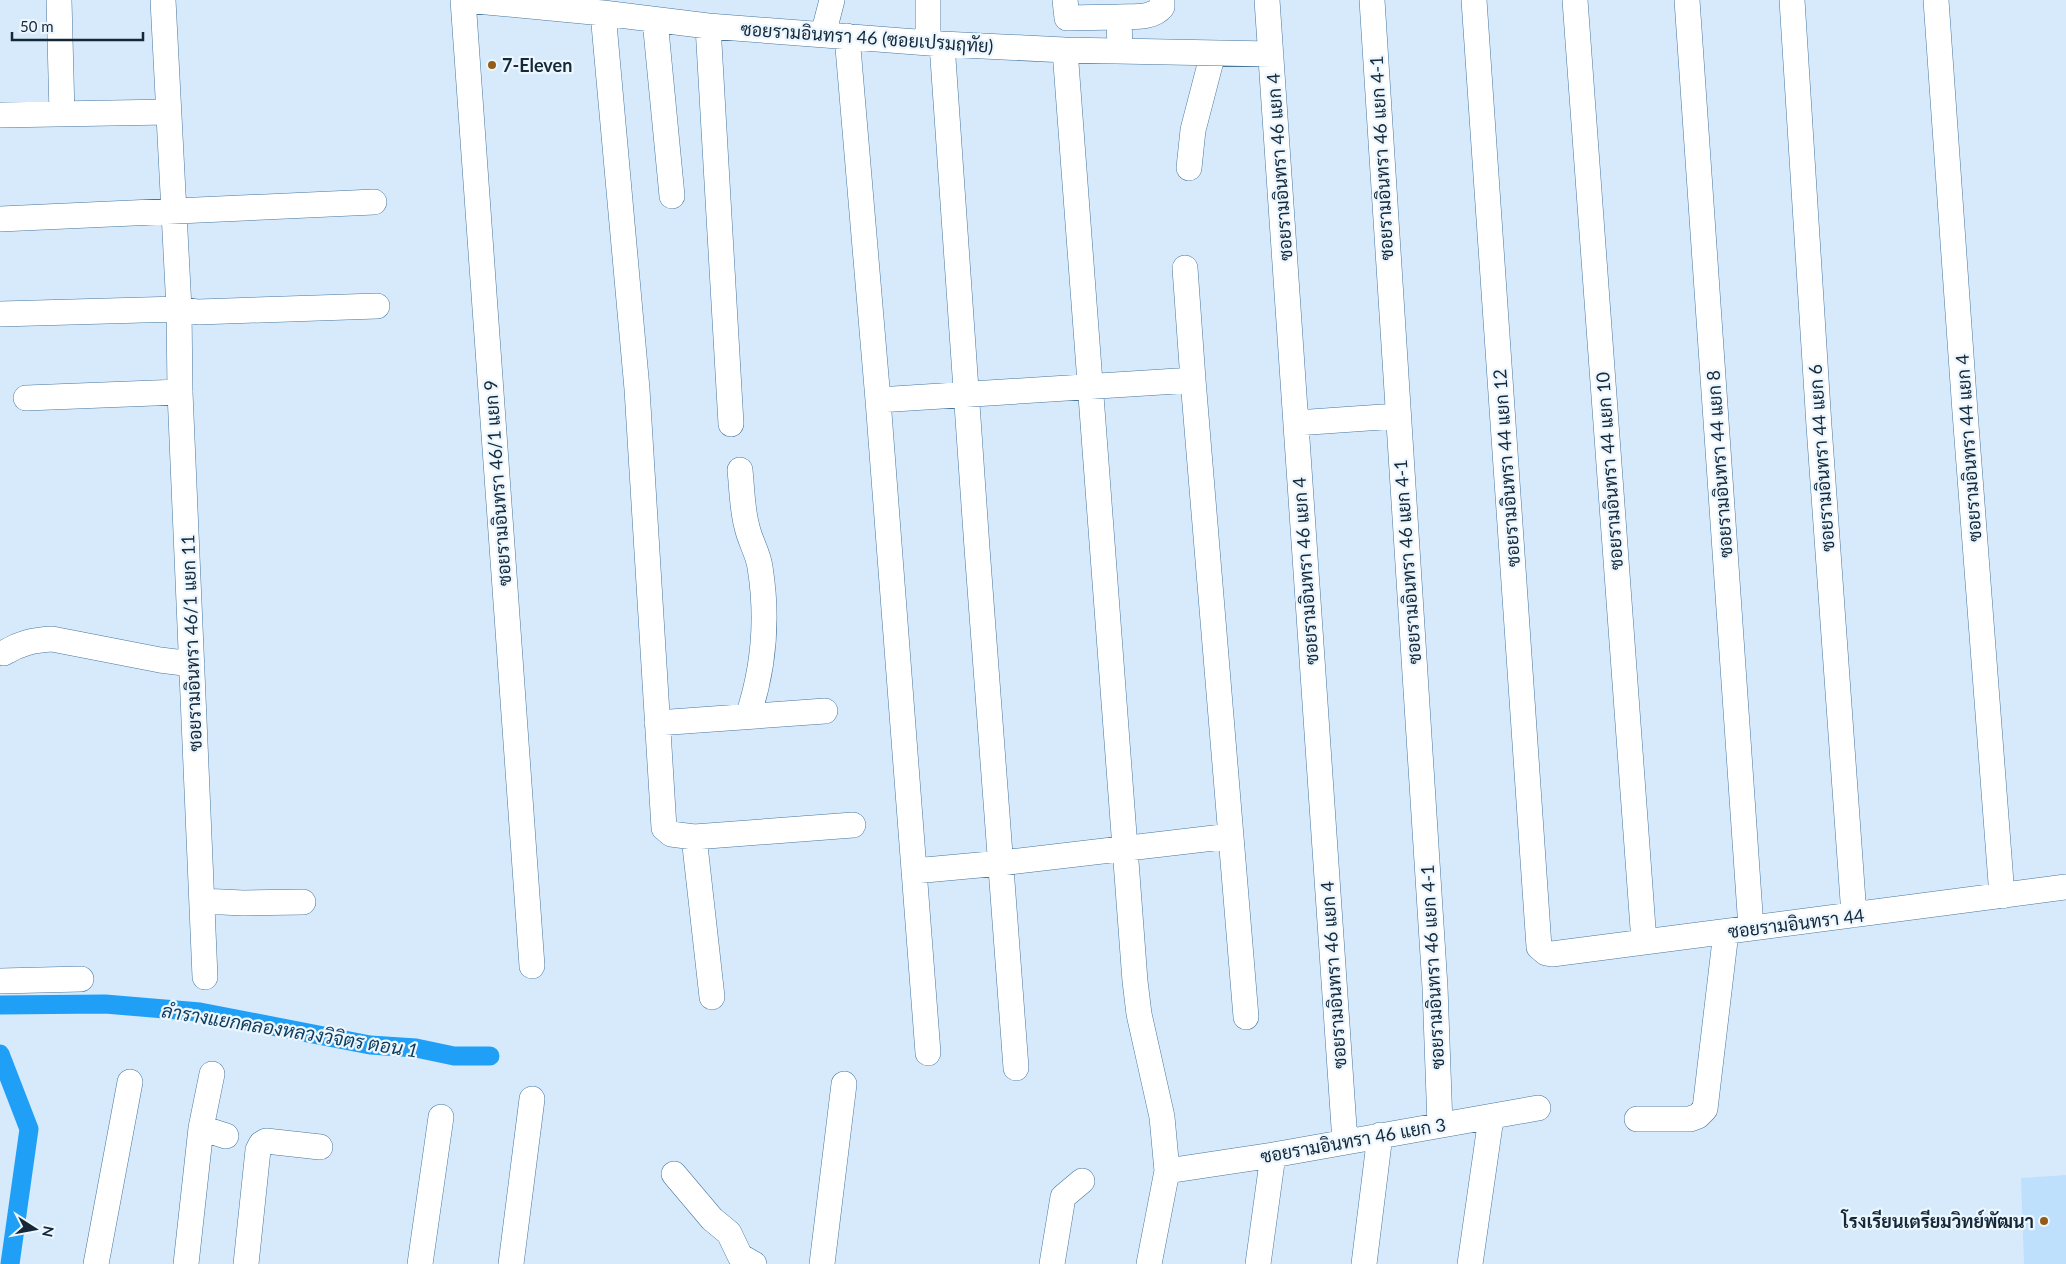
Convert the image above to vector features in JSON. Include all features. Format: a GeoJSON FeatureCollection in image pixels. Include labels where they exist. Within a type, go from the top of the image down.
{"type":"FeatureCollection","features":[{"type":"Feature","properties":{"kind":"street"},"geometry":{"type":"LineString","coordinates":[[60,0],[62,114]]}},
{"type":"Feature","properties":{"kind":"street","name":"ซอยรามอินทรา 46/1 แยก 11"},"geometry":{"type":"LineString","coordinates":[[163,0],[179,309],[180,392],[206,977]]}},
{"type":"Feature","properties":{"kind":"street","name":"ซอยรามอินทรา 46 (ซอยเปรมฤทัย)"},"geometry":{"type":"LineString","coordinates":[[464,0],[539,3],[708,26],[935,43],[1065,50],[1271,54]]}},
{"type":"Feature","properties":{"kind":"street","name":"ซอยรามอินทรา 46/1 แยก 9"},"geometry":{"type":"LineString","coordinates":[[464,0],[532,966]]}},
{"type":"Feature","properties":{"kind":"street"},"geometry":{"type":"LineString","coordinates":[[832,0],[878,400],[928,1053]]}},
{"type":"Feature","properties":{"kind":"street"},"geometry":{"type":"LineString","coordinates":[[928,0],[935,43],[967,394],[1016,1068]]}},
{"type":"Feature","properties":{"kind":"street"},"geometry":{"type":"LineString","coordinates":[[1065,0],[1066,18],[1150,15],[1157,13],[1162,7],[1162,0]]}},
{"type":"Feature","properties":{"kind":"street","name":"ซอยรามอินทรา 46 แยก 4"},"geometry":{"type":"LineString","coordinates":[[1267,0],[1345,1142]]}},
{"type":"Feature","properties":{"kind":"street","name":"ซอยรามอินทรา 46 แยก 4-1"},"geometry":{"type":"LineString","coordinates":[[1372,0],[1397,416],[1435,987],[1440,1125]]}},
{"type":"Feature","properties":{"kind":"street","name":"ซอยรามอินทรา 44 แยก 12"},"geometry":{"type":"LineString","coordinates":[[1474,0],[1538,936]]}},
{"type":"Feature","properties":{"kind":"street","name":"ซอยรามอินทรา 44 แยก 10"},"geometry":{"type":"LineString","coordinates":[[1575,0],[1644,942]]}},
{"type":"Feature","properties":{"kind":"street","name":"ซอยรามอินทรา 44 แยก 8"},"geometry":{"type":"LineString","coordinates":[[1687,0],[1751,928]]}},
{"type":"Feature","properties":{"kind":"street","name":"ซอยรามอินทรา 44 แยก 6"},"geometry":{"type":"LineString","coordinates":[[1792,0],[1819,426],[1854,915]]}},
{"type":"Feature","properties":{"kind":"street","name":"ซอยรามอินทรา 44 แยก 4"},"geometry":{"type":"LineString","coordinates":[[1936,0],[1964,402],[2002,896]]}},
{"type":"Feature","properties":{"kind":"street"},"geometry":{"type":"LineString","coordinates":[[603,13],[637,388],[664,828],[671,834],[694,837],[853,825]]}},
{"type":"Feature","properties":{"kind":"street"},"geometry":{"type":"LineString","coordinates":[[1119,16],[1120,51]]}},
{"type":"Feature","properties":{"kind":"street"},"geometry":{"type":"LineString","coordinates":[[655,20],[672,196]]}},
{"type":"Feature","properties":{"kind":"street"},"geometry":{"type":"LineString","coordinates":[[708,26],[731,424]]}},
{"type":"Feature","properties":{"kind":"street"},"geometry":{"type":"LineString","coordinates":[[1065,50],[1139,1014],[1159,1101],[1167,1171],[1149,1264]]}},
{"type":"Feature","properties":{"kind":"street"},"geometry":{"type":"LineString","coordinates":[[1189,168],[1192,130],[1213,53]]}},
{"type":"Feature","properties":{"kind":"street"},"geometry":{"type":"LineString","coordinates":[[0,115],[168,112]]}},
{"type":"Feature","properties":{"kind":"street"},"geometry":{"type":"LineString","coordinates":[[0,219],[374,202]]}},
{"type":"Feature","properties":{"kind":"street"},"geometry":{"type":"LineString","coordinates":[[1185,268],[1246,1017]]}},
{"type":"Feature","properties":{"kind":"street"},"geometry":{"type":"LineString","coordinates":[[0,314],[179,309],[198,312],[377,306]]}},
{"type":"Feature","properties":{"kind":"street"},"geometry":{"type":"LineString","coordinates":[[878,400],[1193,380]]}},
{"type":"Feature","properties":{"kind":"street"},"geometry":{"type":"LineString","coordinates":[[26,398],[180,392]]}},
{"type":"Feature","properties":{"kind":"street"},"geometry":{"type":"LineString","coordinates":[[1296,423],[1397,416]]}},
{"type":"Feature","properties":{"kind":"street"},"geometry":{"type":"LineString","coordinates":[[740,470],[746,526],[760,566],[764,611],[763,646],[754,698],[748,716]]}},
{"type":"Feature","properties":{"kind":"street"},"geometry":{"type":"LineString","coordinates":[[4,653],[16,645],[36,640],[52,639],[160,660],[192,664]]}},
{"type":"Feature","properties":{"kind":"street"},"geometry":{"type":"LineString","coordinates":[[657,723],[825,711]]}},
{"type":"Feature","properties":{"kind":"street"},"geometry":{"type":"LineString","coordinates":[[914,871],[1001,863],[1231,836]]}},
{"type":"Feature","properties":{"kind":"street"},"geometry":{"type":"LineString","coordinates":[[694,837],[712,997]]}},
{"type":"Feature","properties":{"kind":"street","name":"ซอยรามอินทรา 44"},"geometry":{"type":"LineString","coordinates":[[1538,936],[1539,946],[1542,950],[1552,954],[2066,887]]}},
{"type":"Feature","properties":{"kind":"street"},"geometry":{"type":"LineString","coordinates":[[202,901],[244,903],[304,902]]}},
{"type":"Feature","properties":{"kind":"street"},"geometry":{"type":"LineString","coordinates":[[1637,1119],[1690,1119],[1698,1116],[1705,1109],[1726,932]]}},
{"type":"Feature","properties":{"kind":"street"},"geometry":{"type":"LineString","coordinates":[[0,980],[81,980]]}},
{"type":"Feature","properties":{"kind":"street"},"geometry":{"type":"LineString","coordinates":[[186,1264],[201,1128],[212,1074]]}},
{"type":"Feature","properties":{"kind":"street"},"geometry":{"type":"LineString","coordinates":[[96,1264],[130,1082]]}},
{"type":"Feature","properties":{"kind":"street"},"geometry":{"type":"LineString","coordinates":[[822,1264],[844,1084]]}},
{"type":"Feature","properties":{"kind":"street"},"geometry":{"type":"LineString","coordinates":[[511,1264],[532,1099]]}},
{"type":"Feature","properties":{"kind":"street","name":"ซอยรามอินทรา 46 แยก 3"},"geometry":{"type":"LineString","coordinates":[[1167,1171],[1491,1118],[1538,1108]]}},
{"type":"Feature","properties":{"kind":"street"},"geometry":{"type":"LineString","coordinates":[[420,1264],[441,1117]]}},
{"type":"Feature","properties":{"kind":"street"},"geometry":{"type":"LineString","coordinates":[[1470,1264],[1491,1118]]}},
{"type":"Feature","properties":{"kind":"street"},"geometry":{"type":"LineString","coordinates":[[201,1128],[226,1136]]}},
{"type":"Feature","properties":{"kind":"street"},"geometry":{"type":"LineString","coordinates":[[1364,1264],[1380,1135]]}},
{"type":"Feature","properties":{"kind":"street"},"geometry":{"type":"LineString","coordinates":[[246,1264],[258,1150],[261,1144],[266,1141],[320,1148]]}},
{"type":"Feature","properties":{"kind":"street"},"geometry":{"type":"LineString","coordinates":[[1258,1264],[1273,1155]]}},
{"type":"Feature","properties":{"kind":"street"},"geometry":{"type":"LineString","coordinates":[[674,1174],[712,1219],[729,1233],[740,1256],[754,1264]]}},
{"type":"Feature","properties":{"kind":"street"},"geometry":{"type":"LineString","coordinates":[[1052,1264],[1063,1197],[1082,1180]]}},
{"type":"Feature","properties":{"kind":"shaded area","name":"โรงเรียนเตรียมวิทย์พัฒนา"},"geometry":{"type":"Polygon","coordinates":[[[2066,1175],[2066,1264],[2024,1264],[2021,1178],[2066,1175]]]}},
{"type":"Feature","properties":{"kind":"waterway","name":"ลำรางแยกคลองหลวงวิจิตร ตอน 1"},"geometry":{"type":"LineString","coordinates":[[0,1005],[105,1004],[200,1012],[370,1045],[416,1048],[454,1056],[490,1056]]}},
{"type":"Feature","properties":{"kind":"waterway"},"geometry":{"type":"LineString","coordinates":[[0,1054],[29,1129],[10,1264]]}},
{"type":"Feature","properties":{"kind":"place","name":"7-Eleven"},"geometry":{"type":"Point","coordinates":[492,65]}},
{"type":"Feature","properties":{"kind":"place","name":"โรงเรียนเตรียมวิทย์พัฒนา"},"geometry":{"type":"Point","coordinates":[2044,1221]}}]}
